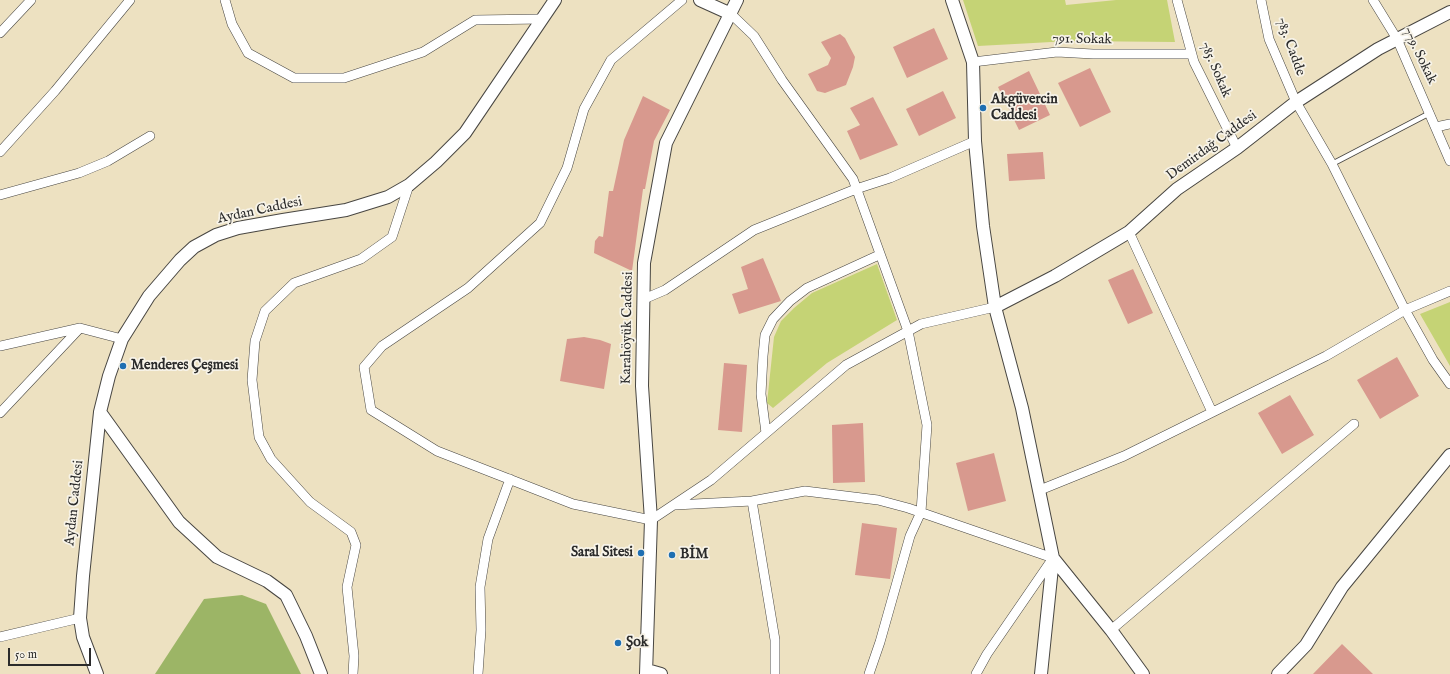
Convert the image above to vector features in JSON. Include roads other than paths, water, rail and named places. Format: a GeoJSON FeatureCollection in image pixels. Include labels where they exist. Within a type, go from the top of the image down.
{"type":"FeatureCollection","features":[{"type":"Feature","properties":{"kind":"street"},"geometry":{"type":"LineString","coordinates":[[0,33],[31,0]]}},
{"type":"Feature","properties":{"kind":"street"},"geometry":{"type":"LineString","coordinates":[[0,152],[55,91],[130,0]]}},
{"type":"Feature","properties":{"kind":"street"},"geometry":{"type":"LineString","coordinates":[[225,0],[232,24],[248,53],[294,78],[344,78],[423,52],[475,20],[542,19]]}},
{"type":"Feature","properties":{"kind":"street","name":"Aydan Caddesi"},"geometry":{"type":"LineString","coordinates":[[97,674],[83,637],[80,618],[100,412],[109,376],[122,339],[149,296],[165,276],[194,247],[216,235],[283,220],[346,210],[388,197],[408,185],[436,162],[464,133],[555,0]]}},
{"type":"Feature","properties":{"kind":"street"},"geometry":{"type":"LineString","coordinates":[[682,0],[611,60],[584,109],[567,168],[540,223],[468,288],[382,346],[364,367],[371,410],[437,450],[573,504],[651,520],[711,480],[846,364],[921,324],[995,307]]}},
{"type":"Feature","properties":{"kind":"street"},"geometry":{"type":"LineString","coordinates":[[700,0],[731,14],[754,36],[782,80],[853,179],[879,255],[908,331],[926,425],[921,512],[910,536],[880,642],[869,674]]}},
{"type":"Feature","properties":{"kind":"street","name":"Karahöyük Caddesi"},"geometry":{"type":"LineString","coordinates":[[647,672],[651,520],[642,386],[644,263],[666,143],[737,0]]}},
{"type":"Feature","properties":{"kind":"street"},"geometry":{"type":"LineString","coordinates":[[952,0],[973,62],[975,141],[983,226],[995,307],[1022,408],[1053,558],[1041,674]]}},
{"type":"Feature","properties":{"kind":"street","name":"785. Sokak"},"geometry":{"type":"LineString","coordinates":[[1177,0],[1194,62],[1237,148]]}},
{"type":"Feature","properties":{"kind":"street","name":"783. Cadde"},"geometry":{"type":"LineString","coordinates":[[1261,0],[1269,39],[1296,102],[1332,164],[1405,310],[1433,360],[1450,384]]}},
{"type":"Feature","properties":{"kind":"street","name":"779. Sokak"},"geometry":{"type":"LineString","coordinates":[[1372,0],[1397,39],[1450,161]]}},
{"type":"Feature","properties":{"kind":"street","name":"Demirdağ Caddesi"},"geometry":{"type":"LineString","coordinates":[[995,307],[1055,276],[1129,232],[1178,189],[1237,148],[1296,102],[1378,49],[1450,12]]}},
{"type":"Feature","properties":{"kind":"street","name":"791. Sokak"},"geometry":{"type":"LineString","coordinates":[[973,62],[1057,52],[1093,54],[1191,54]]}},
{"type":"Feature","properties":{"kind":"street"},"geometry":{"type":"LineString","coordinates":[[1436,127],[1450,124]]}},
{"type":"Feature","properties":{"kind":"street"},"geometry":{"type":"LineString","coordinates":[[0,195],[79,173],[108,161],[150,136]]}},
{"type":"Feature","properties":{"kind":"street"},"geometry":{"type":"LineString","coordinates":[[644,299],[665,290],[754,230],[856,189],[890,178],[975,141]]}},
{"type":"Feature","properties":{"kind":"street"},"geometry":{"type":"LineString","coordinates":[[353,674],[354,656],[347,587],[356,545],[351,532],[310,502],[290,481],[271,459],[259,437],[252,380],[254,341],[265,311],[294,283],[361,259],[392,237],[408,185]]}},
{"type":"Feature","properties":{"kind":"street"},"geometry":{"type":"LineString","coordinates":[[1129,232],[1212,412]]}},
{"type":"Feature","properties":{"kind":"street"},"geometry":{"type":"LineString","coordinates":[[766,433],[761,394],[763,356],[765,335],[773,320],[790,301],[807,288],[879,255]]}},
{"type":"Feature","properties":{"kind":"street"},"geometry":{"type":"LineString","coordinates":[[1040,490],[1124,456],[1326,356],[1405,310],[1450,291]]}},
{"type":"Feature","properties":{"kind":"street"},"geometry":{"type":"LineString","coordinates":[[0,413],[80,328]]}},
{"type":"Feature","properties":{"kind":"street"},"geometry":{"type":"LineString","coordinates":[[0,346],[80,328],[122,339]]}},
{"type":"Feature","properties":{"kind":"street"},"geometry":{"type":"LineString","coordinates":[[100,412],[179,522],[217,556],[267,581],[286,595],[306,636],[321,674]]}},
{"type":"Feature","properties":{"kind":"street"},"geometry":{"type":"LineString","coordinates":[[1111,630],[1354,424]]}},
{"type":"Feature","properties":{"kind":"street"},"geometry":{"type":"LineString","coordinates":[[1278,674],[1306,645],[1342,587],[1450,455]]}},
{"type":"Feature","properties":{"kind":"street"},"geometry":{"type":"LineString","coordinates":[[478,674],[481,630],[480,587],[482,571],[488,539],[510,479]]}},
{"type":"Feature","properties":{"kind":"street"},"geometry":{"type":"LineString","coordinates":[[675,505],[729,504],[805,491],[878,500],[921,512],[1053,558],[1111,630],[1143,674]]}},
{"type":"Feature","properties":{"kind":"street"},"geometry":{"type":"LineString","coordinates":[[752,501],[775,640],[775,674]]}},
{"type":"Feature","properties":{"kind":"street"},"geometry":{"type":"LineString","coordinates":[[976,674],[1053,558]]}},
{"type":"Feature","properties":{"kind":"street"},"geometry":{"type":"LineString","coordinates":[[0,637],[80,618]]}},
{"type":"Feature","properties":{"kind":"street"},"geometry":{"type":"LineString","coordinates":[[647,672],[661,674]]}},
{"type":"Feature","properties":{"kind":"lane"},"geometry":{"type":"LineString","coordinates":[[1332,164],[1430,113]]}},
{"type":"Feature","properties":{"kind":"place","name":"Akgüvercin Caddesi"},"geometry":{"type":"Point","coordinates":[983,108]}},
{"type":"Feature","properties":{"kind":"place","name":"Menderes Çeşmesi"},"geometry":{"type":"Point","coordinates":[123,366]}},
{"type":"Feature","properties":{"kind":"place","name":"Saral Sitesi"},"geometry":{"type":"Point","coordinates":[641,553]}},
{"type":"Feature","properties":{"kind":"place","name":"BİM"},"geometry":{"type":"Point","coordinates":[672,555]}},
{"type":"Feature","properties":{"kind":"place","name":"Şok"},"geometry":{"type":"Point","coordinates":[618,643]}}]}
